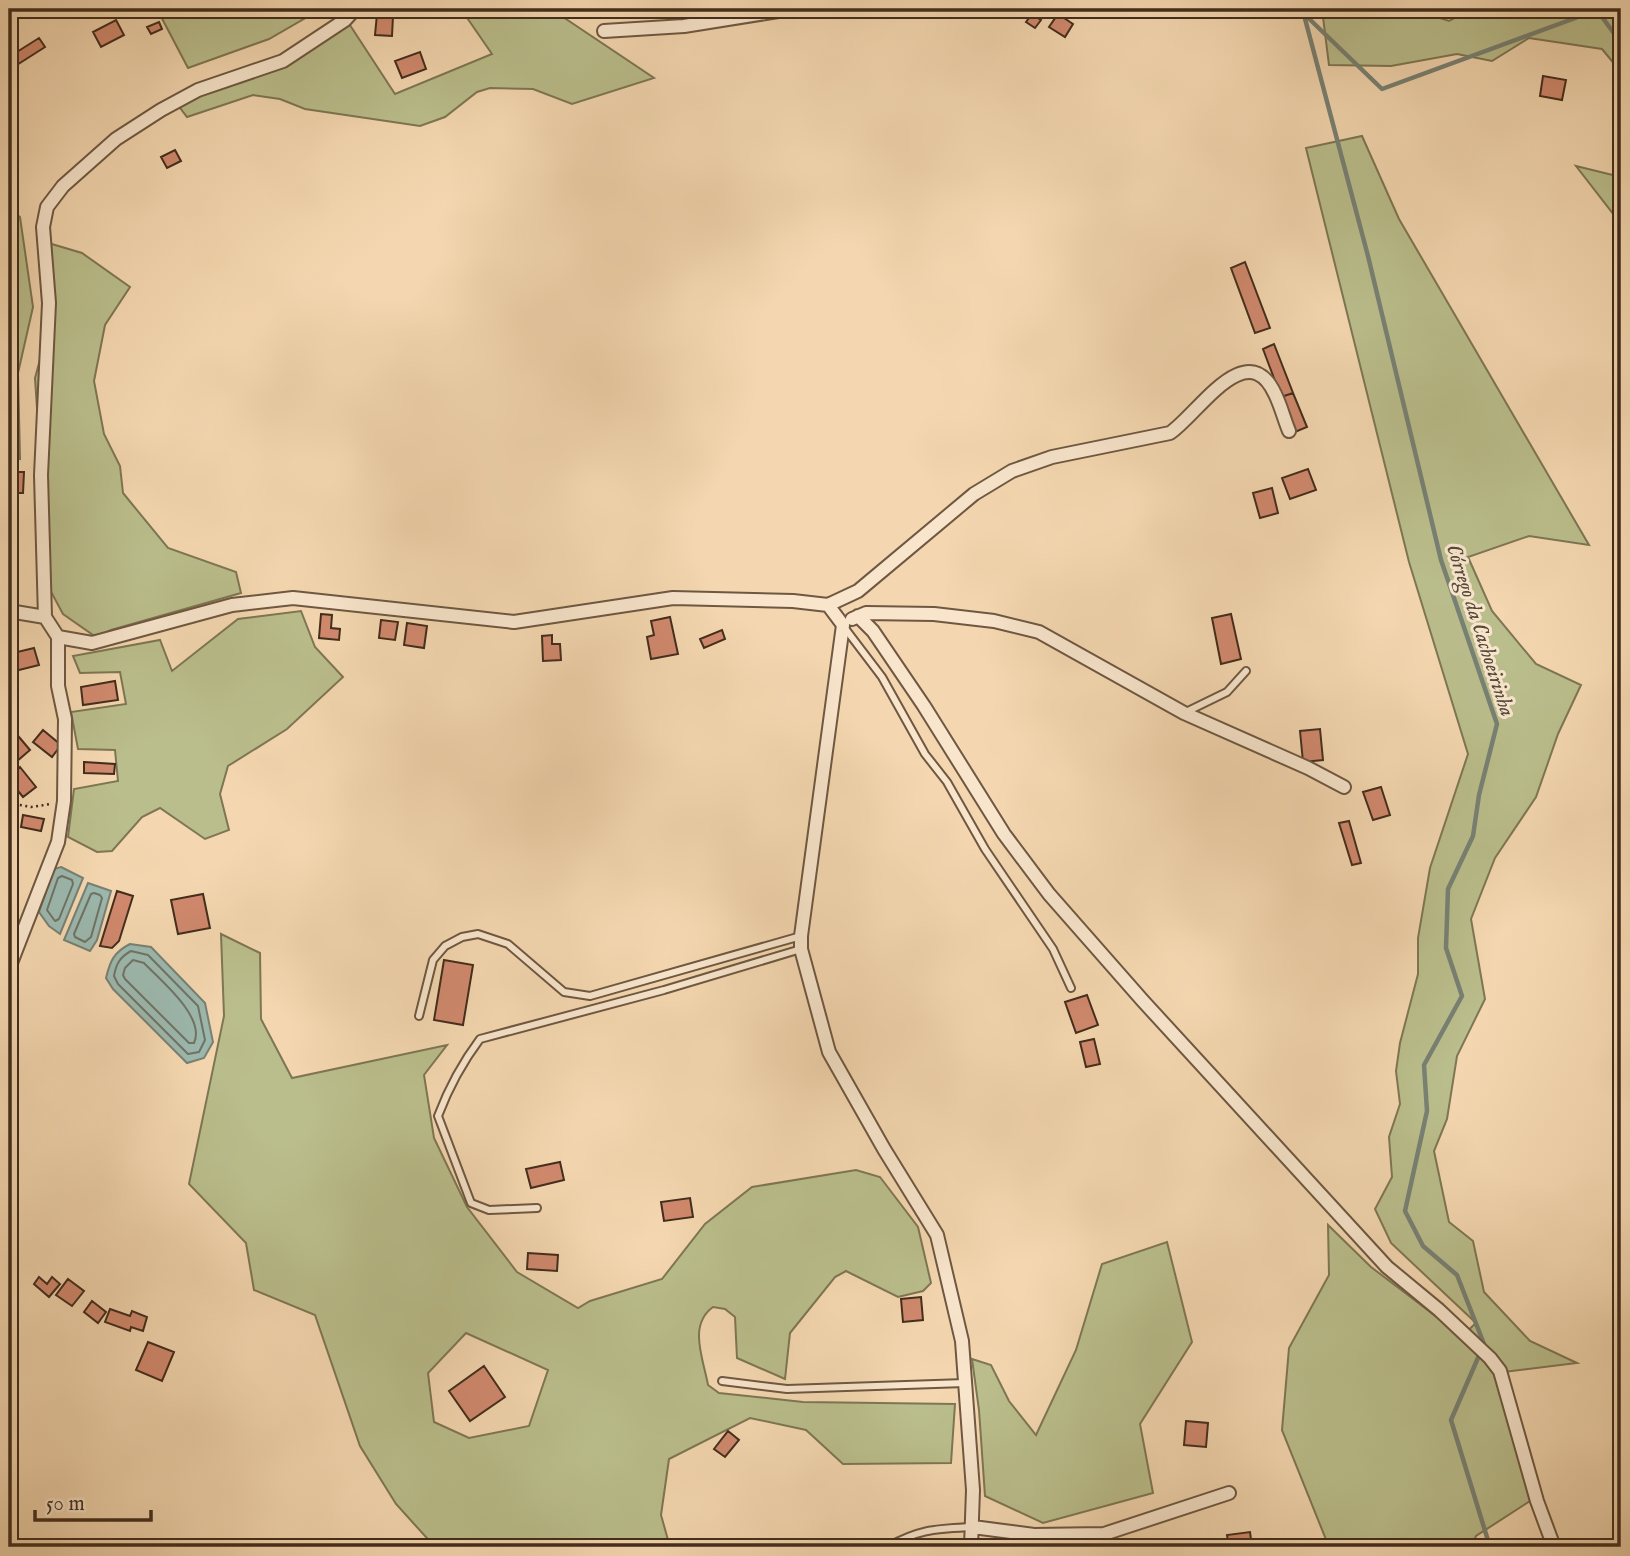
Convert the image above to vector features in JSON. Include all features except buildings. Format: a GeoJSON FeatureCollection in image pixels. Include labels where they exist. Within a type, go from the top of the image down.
{"type":"FeatureCollection","features":[{"type":"Feature","properties":{"kind":"street"},"geometry":{"type":"LineString","coordinates":[[9,968],[58,842],[64,801],[65,719],[58,686],[58,637],[45,617],[41,475],[49,303],[43,227],[47,207],[63,186],[116,139],[161,110],[198,90],[283,61],[345,20],[355,9]]}},
{"type":"Feature","properties":{"kind":"street"},"geometry":{"type":"LineString","coordinates":[[604,31],[684,26],[791,9]]}},
{"type":"Feature","properties":{"kind":"street"},"geometry":{"type":"LineString","coordinates":[[58,637],[92,643],[232,605],[293,598],[514,622],[673,598],[793,601],[828,605],[858,591],[974,494],[1012,471],[1052,457],[1170,433],[1183,424],[1227,379],[1240,373],[1248,371],[1266,380],[1275,392],[1289,430]]}},
{"type":"Feature","properties":{"kind":"street"},"geometry":{"type":"LineString","coordinates":[[828,605],[843,625],[801,942],[829,1052],[937,1235],[962,1341],[973,1490],[971,1547]]}},
{"type":"Feature","properties":{"kind":"street"},"geometry":{"type":"LineString","coordinates":[[9,611],[45,617]]}},
{"type":"Feature","properties":{"kind":"street"},"geometry":{"type":"LineString","coordinates":[[843,625],[866,613],[934,614],[994,621],[1039,632],[1184,713],[1308,768],[1343,787]]}},
{"type":"Feature","properties":{"kind":"street"},"geometry":{"type":"LineString","coordinates":[[858,616],[873,631],[924,706],[1004,834],[1049,894],[1143,1001],[1387,1267],[1439,1310],[1490,1358],[1500,1371],[1537,1501],[1554,1547]]}},
{"type":"Feature","properties":{"kind":"street"},"geometry":{"type":"LineString","coordinates":[[973,1527],[1034,1535],[1104,1534],[1229,1493]]}},
{"type":"Feature","properties":{"kind":"lane"},"geometry":{"type":"LineString","coordinates":[[843,625],[882,677],[925,754],[947,782],[985,849],[1053,949],[1071,989]]}},
{"type":"Feature","properties":{"kind":"lane"},"geometry":{"type":"LineString","coordinates":[[1184,713],[1227,692],[1246,671]]}},
{"type":"Feature","properties":{"kind":"lane"},"geometry":{"type":"LineString","coordinates":[[419,1016],[433,960],[445,946],[462,937],[478,934],[502,941],[564,992],[590,996],[801,942]]}},
{"type":"Feature","properties":{"kind":"lane"},"geometry":{"type":"LineString","coordinates":[[537,1208],[489,1210],[471,1203],[438,1116],[454,1077],[480,1039],[664,990],[801,942]]}},
{"type":"Feature","properties":{"kind":"lane"},"geometry":{"type":"LineString","coordinates":[[722,1381],[787,1389],[965,1383]]}},
{"type":"Feature","properties":{"kind":"lane"},"geometry":{"type":"LineString","coordinates":[[887,1547],[929,1529],[973,1527]]}},
{"type":"Feature","properties":{"kind":"path"},"geometry":{"type":"LineString","coordinates":[[9,803],[31,807],[64,801]]}},
{"type":"Feature","properties":{"kind":"green space"},"geometry":{"type":"Polygon","coordinates":[[[157,9],[321,9],[269,39],[188,68],[157,9]]]}},
{"type":"Feature","properties":{"kind":"green space"},"geometry":{"type":"Polygon","coordinates":[[[461,9],[551,9],[654,78],[572,104],[533,89],[490,88],[477,92],[445,117],[420,126],[305,109],[280,99],[253,95],[187,117],[174,100],[268,63],[346,19],[395,94],[492,54],[461,9]]]}},
{"type":"Feature","properties":{"kind":"green space"},"geometry":{"type":"Polygon","coordinates":[[[1322,9],[1412,9],[1449,21],[1472,9],[1621,9],[1621,72],[1602,49],[1529,38],[1492,61],[1457,54],[1391,66],[1329,65],[1322,9]]]}},
{"type":"Feature","properties":{"kind":"green space"},"geometry":{"type":"Polygon","coordinates":[[[1362,136],[1399,219],[1589,545],[1529,536],[1468,557],[1492,611],[1536,664],[1581,685],[1558,734],[1536,797],[1495,858],[1471,919],[1485,999],[1457,1056],[1447,1119],[1434,1151],[1449,1222],[1473,1241],[1484,1292],[1530,1341],[1577,1363],[1495,1373],[1530,1501],[1476,1536],[1472,1547],[1329,1547],[1282,1430],[1289,1348],[1329,1275],[1328,1225],[1371,1267],[1462,1336],[1476,1323],[1391,1243],[1375,1209],[1392,1177],[1389,1137],[1400,1104],[1396,1071],[1400,1043],[1418,974],[1418,938],[1430,868],[1468,754],[1409,562],[1306,148],[1362,136]]]}},
{"type":"Feature","properties":{"kind":"green space"},"geometry":{"type":"Polygon","coordinates":[[[1576,166],[1621,177],[1621,224],[1576,166]]]}},
{"type":"Feature","properties":{"kind":"green space"},"geometry":{"type":"Polygon","coordinates":[[[9,209],[20,217],[33,307],[18,373],[20,459],[9,457],[9,209]]]}},
{"type":"Feature","properties":{"kind":"green space"},"geometry":{"type":"Polygon","coordinates":[[[45,242],[82,253],[130,287],[105,325],[94,381],[104,434],[120,466],[123,493],[168,548],[236,572],[241,593],[111,630],[96,637],[63,614],[49,588],[35,378],[54,307],[45,242]]]}},
{"type":"Feature","properties":{"kind":"green space"},"geometry":{"type":"Polygon","coordinates":[[[301,611],[315,647],[343,677],[287,729],[228,766],[220,794],[229,830],[205,839],[160,808],[142,817],[112,851],[97,852],[68,837],[74,789],[118,781],[115,750],[78,749],[71,712],[126,704],[120,672],[80,673],[73,656],[160,640],[172,671],[238,619],[301,611]]]}},
{"type":"Feature","properties":{"kind":"green space"},"geometry":{"type":"Polygon","coordinates":[[[221,934],[260,953],[261,1019],[292,1078],[447,1045],[424,1075],[434,1138],[467,1207],[517,1272],[578,1308],[590,1301],[662,1279],[705,1224],[752,1187],[856,1170],[880,1177],[918,1227],[931,1283],[923,1291],[898,1297],[846,1271],[835,1277],[790,1333],[785,1379],[737,1358],[735,1317],[725,1309],[713,1307],[705,1314],[699,1332],[708,1385],[719,1393],[803,1402],[955,1404],[951,1463],[843,1464],[806,1430],[750,1418],[669,1459],[661,1515],[670,1547],[435,1547],[396,1504],[360,1446],[315,1315],[254,1290],[246,1243],[189,1184],[224,1016],[221,934]],[[466,1333],[428,1373],[434,1422],[469,1438],[529,1426],[548,1370],[466,1333]]]}},
{"type":"Feature","properties":{"kind":"green space"},"geometry":{"type":"Polygon","coordinates":[[[1167,1242],[1192,1342],[1140,1424],[1153,1493],[1043,1523],[985,1496],[979,1410],[972,1359],[991,1365],[1009,1401],[1036,1435],[1076,1350],[1102,1264],[1167,1242]]]}},
{"type":"Feature","properties":{"kind":"water"},"geometry":{"type":"Polygon","coordinates":[[[61,867],[83,878],[60,934],[49,926],[39,912],[54,869],[61,867]]]}},
{"type":"Feature","properties":{"kind":"water"},"geometry":{"type":"Polygon","coordinates":[[[88,883],[111,891],[97,940],[90,951],[64,940],[88,883]]]}},
{"type":"Feature","properties":{"kind":"water"},"geometry":{"type":"Polygon","coordinates":[[[130,944],[151,947],[205,1003],[213,1042],[204,1058],[187,1063],[113,989],[106,978],[109,967],[116,954],[130,944]]]}},
{"type":"Feature","properties":{"kind":"waterway","name":"Córrego da Cachoeirinha"},"geometry":{"type":"LineString","coordinates":[[1299,9],[1382,89],[1597,10],[1621,43]]}},
{"type":"Feature","properties":{"kind":"waterway","name":"Córrego da Cachoeirinha"},"geometry":{"type":"LineString","coordinates":[[1304,15],[1368,256],[1441,560],[1497,724],[1479,795],[1473,836],[1448,889],[1446,948],[1462,996],[1424,1065],[1427,1111],[1405,1211],[1423,1246],[1457,1275],[1484,1344],[1451,1420],[1490,1547]]}}]}
